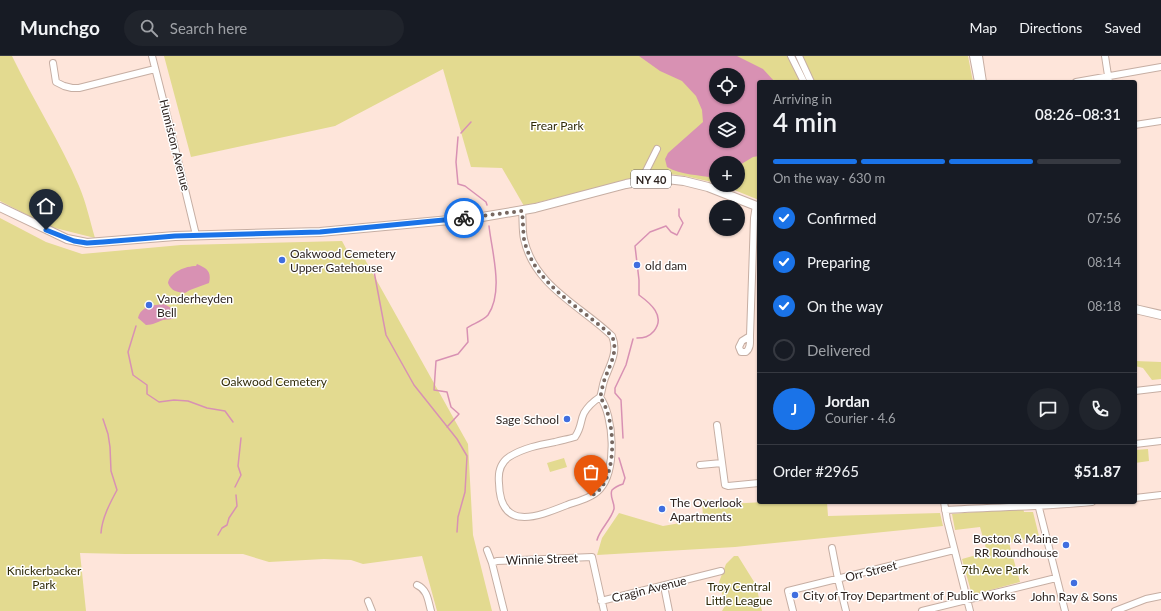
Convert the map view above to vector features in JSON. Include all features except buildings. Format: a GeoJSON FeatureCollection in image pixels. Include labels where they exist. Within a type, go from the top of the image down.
{"type":"FeatureCollection","features":[{"type":"Feature","properties":{"kind":"main road","name":"NY 40"},"geometry":{"type":"LineString","coordinates":[[0,207],[67,239],[81,242],[103,242],[196,235],[320,232],[482,217],[522,211],[658,178],[684,181],[715,189],[757,206]]}},
{"type":"Feature","properties":{"kind":"main road"},"geometry":{"type":"LineString","coordinates":[[1137,310],[1161,316]]}},
{"type":"Feature","properties":{"kind":"street","name":"Humiston Avenue"},"geometry":{"type":"LineString","coordinates":[[152,56],[170,123],[196,235]]}},
{"type":"Feature","properties":{"kind":"street"},"geometry":{"type":"LineString","coordinates":[[791,56],[803,80]]}},
{"type":"Feature","properties":{"kind":"street"},"geometry":{"type":"LineString","coordinates":[[799,56],[810,80]]}},
{"type":"Feature","properties":{"kind":"street"},"geometry":{"type":"LineString","coordinates":[[973,56],[978,80]]}},
{"type":"Feature","properties":{"kind":"street"},"geometry":{"type":"LineString","coordinates":[[979,56],[983,80]]}},
{"type":"Feature","properties":{"kind":"street"},"geometry":{"type":"LineString","coordinates":[[1105,56],[1109,79]]}},
{"type":"Feature","properties":{"kind":"street"},"geometry":{"type":"LineString","coordinates":[[53,63],[56,82],[72,88],[90,86],[155,69]]}},
{"type":"Feature","properties":{"kind":"street"},"geometry":{"type":"LineString","coordinates":[[1098,80],[1109,79],[1161,67]]}},
{"type":"Feature","properties":{"kind":"street"},"geometry":{"type":"LineString","coordinates":[[1137,125],[1161,121]]}},
{"type":"Feature","properties":{"kind":"street"},"geometry":{"type":"LineString","coordinates":[[642,181],[657,149]]}},
{"type":"Feature","properties":{"kind":"street"},"geometry":{"type":"LineString","coordinates":[[750,336],[754,218],[757,206]]}},
{"type":"Feature","properties":{"kind":"street"},"geometry":{"type":"LineString","coordinates":[[522,211],[524,239],[534,264],[540,273],[550,285],[612,336],[615,343],[614,352],[600,397],[592,403],[584,413],[581,426],[575,436],[531,446],[504,461],[500,469],[499,483],[501,501],[504,508],[510,513],[516,517],[526,518],[544,514],[591,496],[602,488],[608,473],[612,449],[610,422],[604,403],[600,397]]}},
{"type":"Feature","properties":{"kind":"street"},"geometry":{"type":"LineString","coordinates":[[1137,391],[1161,388]]}},
{"type":"Feature","properties":{"kind":"street"},"geometry":{"type":"LineString","coordinates":[[717,425],[726,485],[757,483]]}},
{"type":"Feature","properties":{"kind":"street"},"geometry":{"type":"LineString","coordinates":[[1137,444],[1161,441]]}},
{"type":"Feature","properties":{"kind":"street"},"geometry":{"type":"LineString","coordinates":[[700,465],[722,463]]}},
{"type":"Feature","properties":{"kind":"street"},"geometry":{"type":"LineString","coordinates":[[1137,498],[1161,495]]}},
{"type":"Feature","properties":{"kind":"street"},"geometry":{"type":"LineString","coordinates":[[944,504],[954,550],[970,611]]}},
{"type":"Feature","properties":{"kind":"street"},"geometry":{"type":"LineString","coordinates":[[945,510],[1038,504],[1064,611]]}},
{"type":"Feature","properties":{"kind":"street"},"geometry":{"type":"LineString","coordinates":[[832,548],[846,611]]}},
{"type":"Feature","properties":{"kind":"street"},"geometry":{"type":"LineString","coordinates":[[487,550],[492,563],[504,611]]}},
{"type":"Feature","properties":{"kind":"street","name":"Orr Street"},"geometry":{"type":"LineString","coordinates":[[793,611],[788,591],[954,550]]}},
{"type":"Feature","properties":{"kind":"street","name":"Winnie Street"},"geometry":{"type":"LineString","coordinates":[[492,563],[497,561],[592,557],[601,601]]}},
{"type":"Feature","properties":{"kind":"street","name":"Cragin Avenue"},"geometry":{"type":"LineString","coordinates":[[601,601],[721,571]]}},
{"type":"Feature","properties":{"kind":"street"},"geometry":{"type":"LineString","coordinates":[[922,611],[1056,578]]}},
{"type":"Feature","properties":{"kind":"street"},"geometry":{"type":"LineString","coordinates":[[417,585],[423,588],[430,611]]}},
{"type":"Feature","properties":{"kind":"street"},"geometry":{"type":"LineString","coordinates":[[664,586],[669,611]]}},
{"type":"Feature","properties":{"kind":"street"},"geometry":{"type":"LineString","coordinates":[[1117,611],[1146,599],[1161,596]]}},
{"type":"Feature","properties":{"kind":"street"},"geometry":{"type":"LineString","coordinates":[[368,601],[372,611]]}},
{"type":"Feature","properties":{"kind":"street"},"geometry":{"type":"LineString","coordinates":[[601,601],[604,611]]}},
{"type":"Feature","properties":{"kind":"green space"},"geometry":{"type":"Polygon","coordinates":[[[0,56],[12,56],[72,169],[86,205],[95,238],[51,227],[0,201],[0,56]]]}},
{"type":"Feature","properties":{"kind":"green space","name":"Frear Park"},"geometry":{"type":"Polygon","coordinates":[[[164,56],[968,56],[973,80],[757,80],[757,199],[739,192],[745,192],[745,156],[709,156],[709,181],[663,173],[626,180],[524,206],[502,168],[471,167],[443,69],[335,126],[191,157],[164,56]]]}},
{"type":"Feature","properties":{"kind":"green space","name":"Oakwood Cemetery"},"geometry":{"type":"Polygon","coordinates":[[[0,218],[46,242],[82,254],[181,245],[342,241],[349,254],[363,256],[468,444],[473,535],[492,611],[437,611],[422,556],[363,564],[351,560],[324,559],[269,562],[243,554],[80,553],[86,611],[0,611],[0,218]]]}},
{"type":"Feature","properties":{"kind":"green space"},"geometry":{"type":"Polygon","coordinates":[[[1137,361],[1161,362],[1161,379],[1152,380],[1143,368],[1137,366],[1137,361]]]}},
{"type":"Feature","properties":{"kind":"green space"},"geometry":{"type":"Polygon","coordinates":[[[1148,449],[1149,461],[1137,463],[1137,450],[1148,449]]]}},
{"type":"Feature","properties":{"kind":"green space"},"geometry":{"type":"Polygon","coordinates":[[[564,458],[567,467],[550,472],[547,463],[564,458]]]}},
{"type":"Feature","properties":{"kind":"green space"},"geometry":{"type":"Polygon","coordinates":[[[702,499],[728,504],[757,502],[757,504],[827,504],[828,516],[940,513],[943,526],[735,547],[597,555],[602,538],[619,513],[663,526],[703,519],[702,499]]]}},
{"type":"Feature","properties":{"kind":"green space","name":"7th Ave Park"},"geometry":{"type":"Polygon","coordinates":[[[1023,508],[1024,512],[1033,512],[1039,536],[1009,543],[1020,582],[972,595],[962,559],[987,552],[980,527],[955,530],[952,514],[1023,508]]]}},
{"type":"Feature","properties":{"kind":"green space","name":"Troy Central Little League"},"geometry":{"type":"Polygon","coordinates":[[[734,556],[738,556],[756,585],[762,611],[722,611],[725,606],[719,582],[726,564],[734,556]]]}},
{"type":"Feature","properties":{"kind":"shaded area"},"geometry":{"type":"Polygon","coordinates":[[[639,56],[737,56],[763,69],[773,80],[757,80],[757,156],[745,162],[745,156],[709,156],[709,177],[684,173],[667,167],[665,159],[668,153],[703,122],[702,110],[696,96],[682,81],[660,71],[639,56]]]}},
{"type":"Feature","properties":{"kind":"shaded area"},"geometry":{"type":"Polygon","coordinates":[[[197,264],[208,270],[210,276],[209,283],[185,293],[177,292],[171,288],[168,283],[169,279],[175,273],[188,267],[196,266],[197,264]]]}},
{"type":"Feature","properties":{"kind":"shaded area"},"geometry":{"type":"Polygon","coordinates":[[[164,304],[175,310],[177,317],[146,325],[138,318],[142,311],[148,307],[164,304]]]}},
{"type":"Feature","properties":{"kind":"waterway"},"geometry":{"type":"LineString","coordinates":[[461,133],[471,122]]}},
{"type":"Feature","properties":{"kind":"waterway"},"geometry":{"type":"LineString","coordinates":[[458,137],[456,162],[458,184],[465,186],[486,202],[487,205]]}},
{"type":"Feature","properties":{"kind":"waterway"},"geometry":{"type":"LineString","coordinates":[[637,338],[650,335],[654,331],[658,320],[652,306],[639,295],[639,280],[635,246],[650,232],[666,226],[671,232],[677,235],[683,223],[679,216],[679,209]]}},
{"type":"Feature","properties":{"kind":"waterway"},"geometry":{"type":"LineString","coordinates":[[447,427],[459,414],[451,407],[447,392],[434,390],[436,361],[458,354],[468,342],[467,328],[486,317],[493,305],[496,272],[489,226]]}},
{"type":"Feature","properties":{"kind":"waterway"},"geometry":{"type":"LineString","coordinates":[[373,266],[386,335],[414,385],[457,439],[467,456],[465,492],[458,517],[457,532]]}},
{"type":"Feature","properties":{"kind":"waterway"},"geometry":{"type":"LineString","coordinates":[[136,326],[128,352],[133,375],[147,385],[147,394],[159,402],[174,400],[188,401],[207,408],[225,411],[233,422]]}},
{"type":"Feature","properties":{"kind":"waterway"},"geometry":{"type":"LineString","coordinates":[[623,438],[621,400],[615,393],[615,388],[626,365],[633,339]]}},
{"type":"Feature","properties":{"kind":"waterway"},"geometry":{"type":"LineString","coordinates":[[101,533],[109,505],[117,490],[111,471],[110,447],[108,434],[103,419]]}},
{"type":"Feature","properties":{"kind":"waterway"},"geometry":{"type":"LineString","coordinates":[[235,487],[241,475],[238,466],[241,438]]}},
{"type":"Feature","properties":{"kind":"waterway"},"geometry":{"type":"LineString","coordinates":[[597,540],[600,532],[614,509],[611,492],[616,487],[623,484],[625,478],[619,458]]}},
{"type":"Feature","properties":{"kind":"waterway"},"geometry":{"type":"LineString","coordinates":[[218,535],[222,528],[227,525],[229,518],[237,506],[236,495]]}},
{"type":"Feature","properties":{"kind":"way so far"},"geometry":{"type":"LineString","coordinates":[[464,218],[522,211],[524,239],[529,254],[540,273],[550,285],[612,336],[615,347],[600,397],[604,403],[610,422],[612,449],[608,473],[602,488],[591,496]]}},
{"type":"Feature","properties":{"kind":"place","name":"Oakwood Cemetery Upper Gatehouse"},"geometry":{"type":"Point","coordinates":[282,260]}},
{"type":"Feature","properties":{"kind":"place","name":"old dam"},"geometry":{"type":"Point","coordinates":[637,265]}},
{"type":"Feature","properties":{"kind":"place","name":"Vanderheyden Bell"},"geometry":{"type":"Point","coordinates":[149,305]}},
{"type":"Feature","properties":{"kind":"place","name":"Sage School"},"geometry":{"type":"Point","coordinates":[567,419]}},
{"type":"Feature","properties":{"kind":"place","name":"The Overlook Apartments"},"geometry":{"type":"Point","coordinates":[662,509]}},
{"type":"Feature","properties":{"kind":"place","name":"Boston & Maine RR Roundhouse"},"geometry":{"type":"Point","coordinates":[1066,545]}},
{"type":"Feature","properties":{"kind":"place","name":"John Ray & Sons"},"geometry":{"type":"Point","coordinates":[1074,583]}},
{"type":"Feature","properties":{"kind":"place","name":"City of Troy Department of Public Works"},"geometry":{"type":"Point","coordinates":[795,595]}},
{"type":"Feature","properties":{"kind":"route"},"geometry":{"type":"LineString","coordinates":[[46,230],[67,239],[87,243],[211,234],[288,234],[320,232],[464,218]]}},
{"type":"Feature","properties":{"kind":"park label","name":"Knickerbacker Park"},"geometry":{"type":"Point","coordinates":[44,577]}}]}
